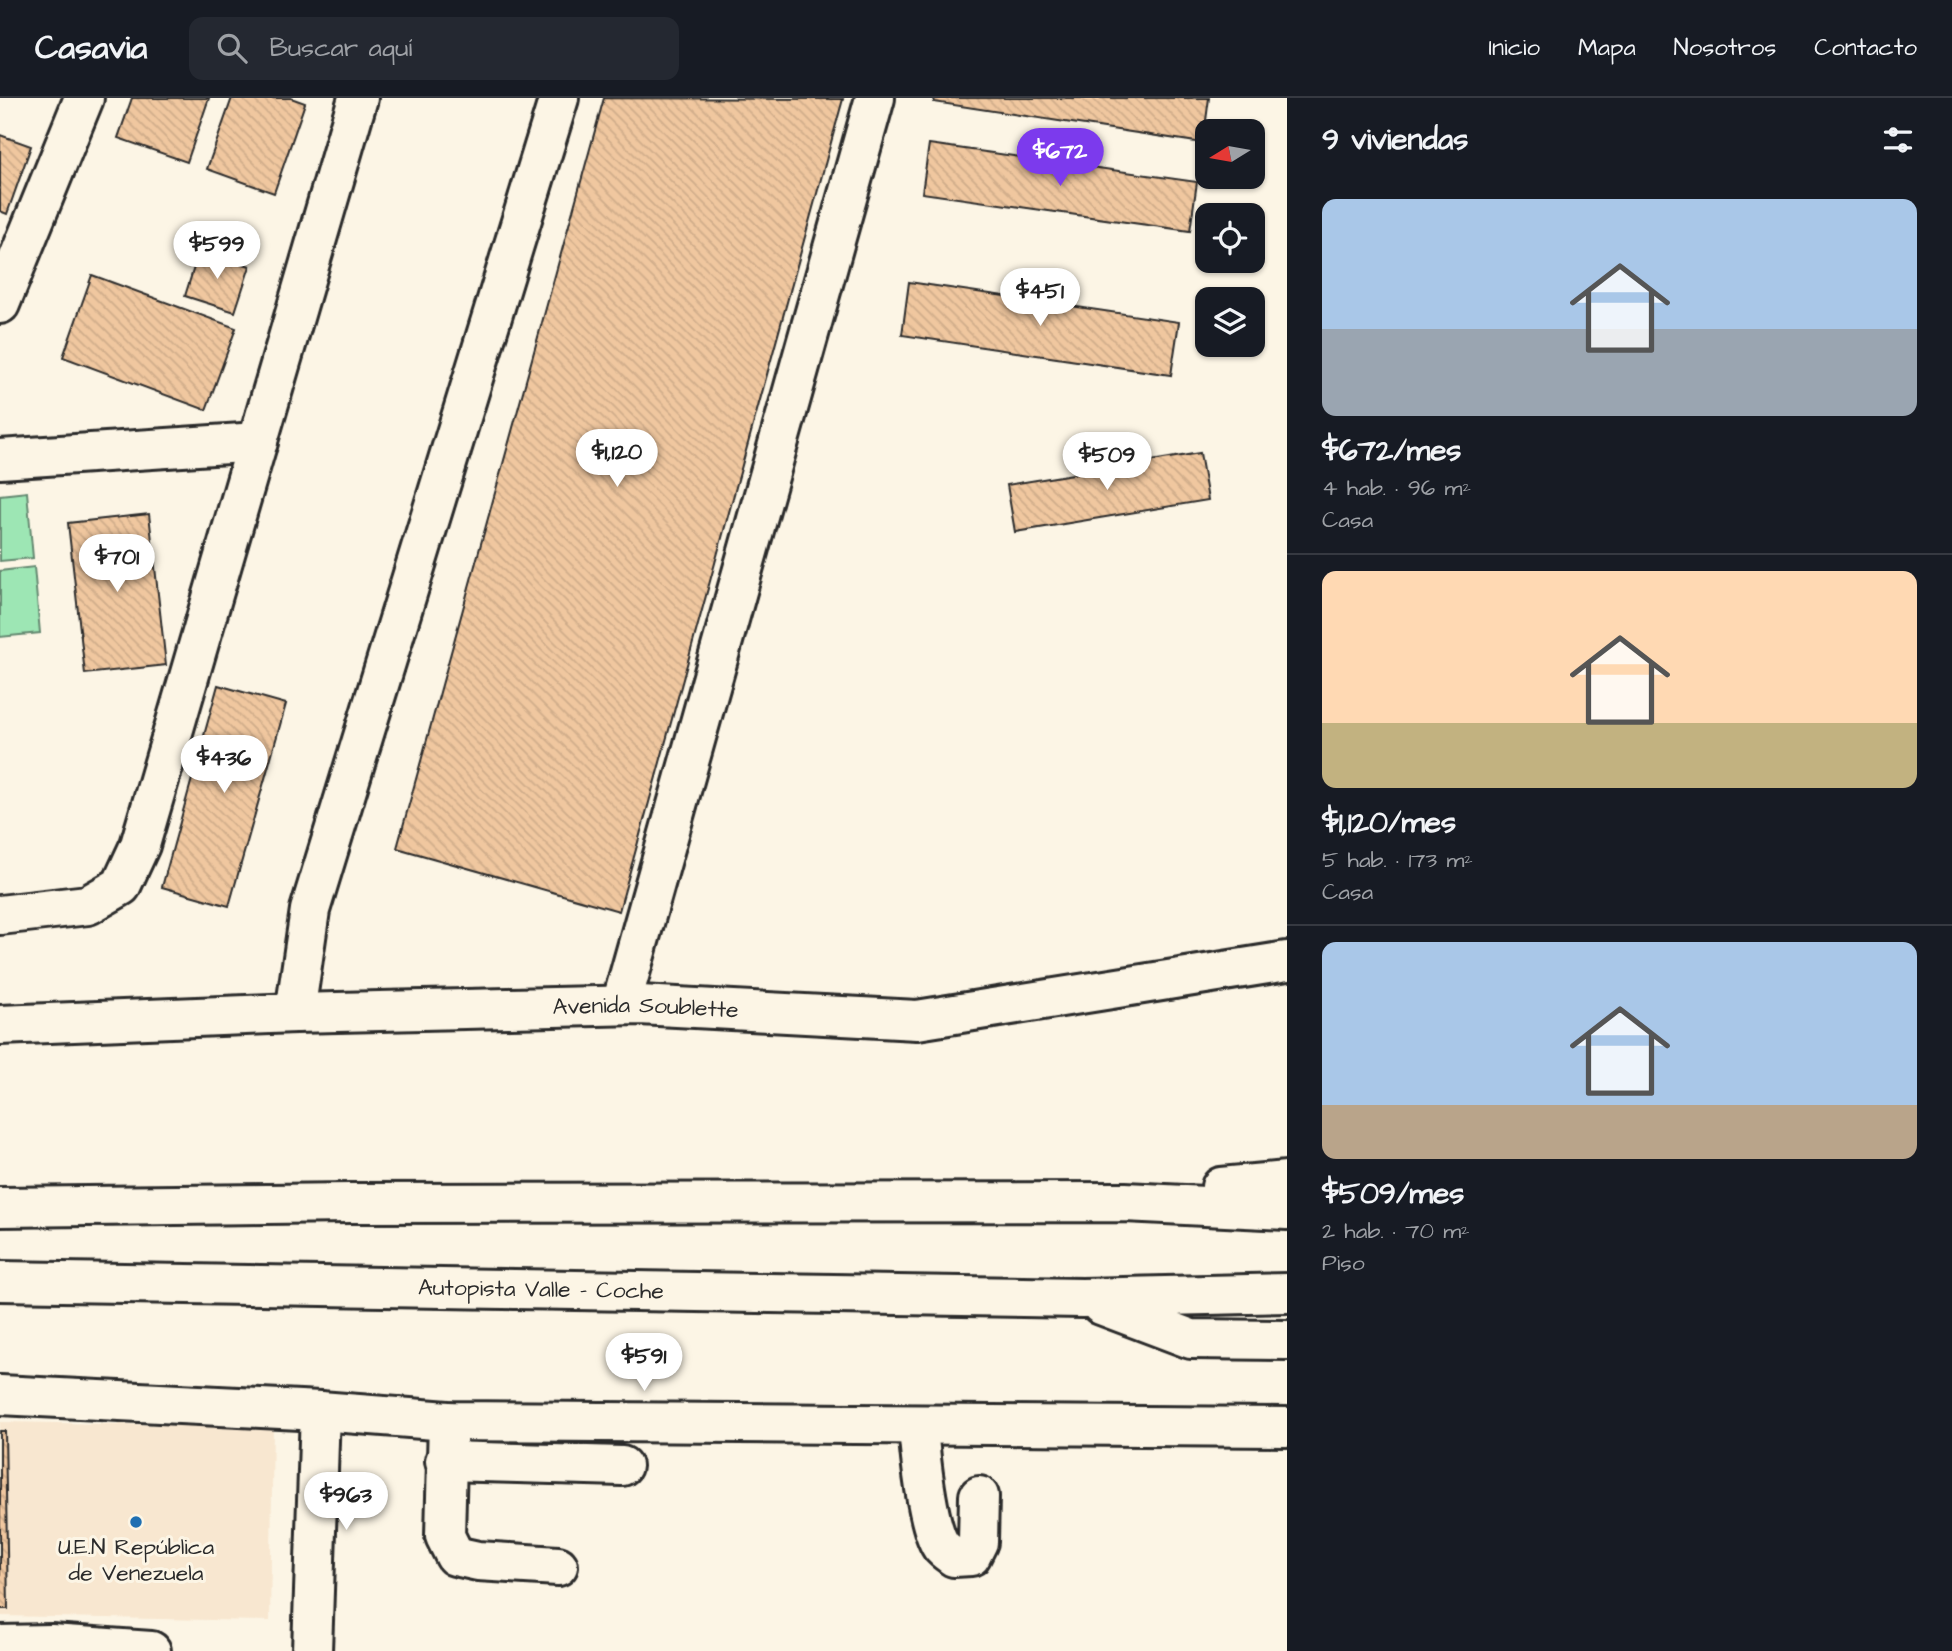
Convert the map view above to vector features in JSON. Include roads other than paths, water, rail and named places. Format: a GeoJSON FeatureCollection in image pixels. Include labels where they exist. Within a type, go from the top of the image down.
{"type":"FeatureCollection","features":[{"type":"Feature","properties":{"kind":"main road"},"geometry":{"type":"LineString","coordinates":[[0,304],[84,98]]}},
{"type":"Feature","properties":{"kind":"main road"},"geometry":{"type":"LineString","coordinates":[[0,915],[88,905],[121,886],[141,845],[358,98]]}},
{"type":"Feature","properties":{"kind":"main road"},"geometry":{"type":"LineString","coordinates":[[295,1013],[310,910],[559,98]]}},
{"type":"Feature","properties":{"kind":"main road"},"geometry":{"type":"LineString","coordinates":[[621,1006],[875,98]]}},
{"type":"Feature","properties":{"kind":"main road"},"geometry":{"type":"LineString","coordinates":[[0,459],[258,442]]}},
{"type":"Feature","properties":{"kind":"main road","name":"Avenida Soublette"},"geometry":{"type":"LineString","coordinates":[[0,1025],[295,1013],[621,1006],[917,1020],[1287,961]]}},
{"type":"Feature","properties":{"kind":"main road"},"geometry":{"type":"LineString","coordinates":[[1052,1202],[1287,1181]]}},
{"type":"Feature","properties":{"kind":"main road"},"geometry":{"type":"LineString","coordinates":[[0,1207],[337,1203],[1125,1202],[1287,1210]]}},
{"type":"Feature","properties":{"kind":"main road","name":"Autopista Valle - Coche"},"geometry":{"type":"LineString","coordinates":[[0,1281],[1082,1298],[1287,1293]]}},
{"type":"Feature","properties":{"kind":"main road"},"geometry":{"type":"LineString","coordinates":[[1082,1298],[1191,1339],[1287,1339]]}},
{"type":"Feature","properties":{"kind":"main road"},"geometry":{"type":"LineString","coordinates":[[0,1395],[320,1411],[448,1421],[918,1426],[1231,1424],[1287,1427]]}},
{"type":"Feature","properties":{"kind":"main road"},"geometry":{"type":"LineString","coordinates":[[312,1651],[320,1411]]}},
{"type":"Feature","properties":{"kind":"main road"},"geometry":{"type":"LineString","coordinates":[[448,1421],[444,1536],[455,1556],[478,1561],[558,1566]]}},
{"type":"Feature","properties":{"kind":"main road"},"geometry":{"type":"LineString","coordinates":[[918,1426],[920,1460],[933,1526],[941,1546],[954,1557],[971,1556],[978,1542],[979,1496]]}},
{"type":"Feature","properties":{"kind":"main road"},"geometry":{"type":"LineString","coordinates":[[445,1461],[622,1466]]}},
{"type":"Feature","properties":{"kind":"main road"},"geometry":{"type":"LineString","coordinates":[[0,1645],[51,1644],[151,1651]]}},
{"type":"Feature","properties":{"kind":"place","name":"U.E.N República de Venezuela"},"geometry":{"type":"Point","coordinates":[136,1522]}}]}
